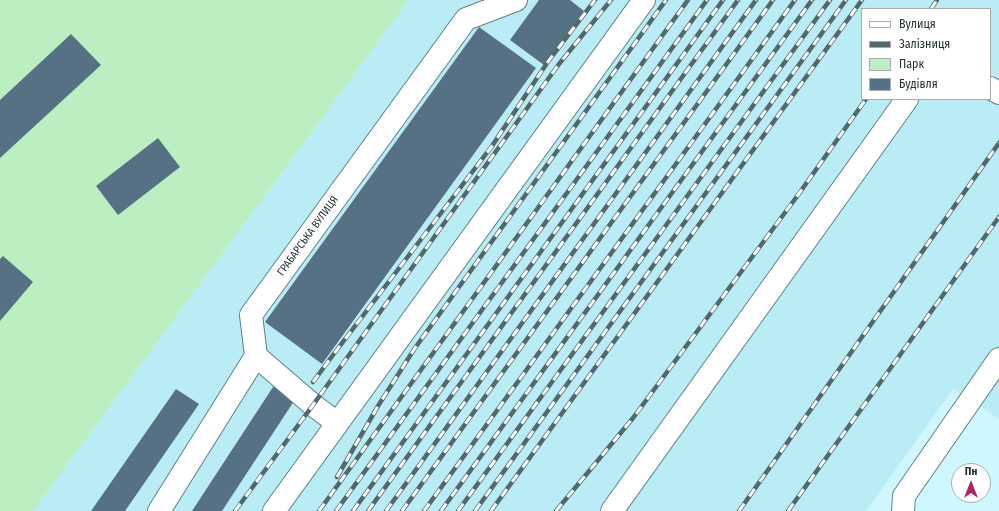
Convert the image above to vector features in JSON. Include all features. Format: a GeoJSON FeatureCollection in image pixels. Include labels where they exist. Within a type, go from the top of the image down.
{"type":"FeatureCollection","features":[{"type":"Feature","properties":{"kind":"lane","name":"ГРАБАРСЬКА ВУЛИЦЯ"},"geometry":{"type":"LineString","coordinates":[[256,356],[251,316],[466,19],[516,0]]}},
{"type":"Feature","properties":{"kind":"lane"},"geometry":{"type":"LineString","coordinates":[[274,511],[644,0]]}},
{"type":"Feature","properties":{"kind":"lane"},"geometry":{"type":"LineString","coordinates":[[612,511],[906,100]]}},
{"type":"Feature","properties":{"kind":"lane"},"geometry":{"type":"LineString","coordinates":[[159,511],[256,356],[313,405],[337,423]]}},
{"type":"Feature","properties":{"kind":"lane"},"geometry":{"type":"LineString","coordinates":[[903,511],[904,496],[999,359]]}},
{"type":"Feature","properties":{"kind":"shaded area"},"geometry":{"type":"Polygon","coordinates":[[[409,0],[999,0],[999,419],[953,389],[866,511],[33,511],[409,0]]]}},
{"type":"Feature","properties":{"kind":"green space"},"geometry":{"type":"Polygon","coordinates":[[[0,0],[409,0],[33,511],[0,511],[0,0]]]}},
{"type":"Feature","properties":{"kind":"building"},"geometry":{"type":"Polygon","coordinates":[[[539,0],[570,0],[584,11],[544,65],[510,40],[539,0]]]}},
{"type":"Feature","properties":{"kind":"building"},"geometry":{"type":"Polygon","coordinates":[[[479,27],[536,68],[322,364],[265,322],[479,27]]]}},
{"type":"Feature","properties":{"kind":"building"},"geometry":{"type":"Polygon","coordinates":[[[71,34],[101,65],[0,158],[0,100],[71,34]]]}},
{"type":"Feature","properties":{"kind":"building"},"geometry":{"type":"Polygon","coordinates":[[[158,138],[180,167],[118,215],[96,186],[158,138]]]}},
{"type":"Feature","properties":{"kind":"building"},"geometry":{"type":"Polygon","coordinates":[[[3,256],[33,282],[0,321],[0,259],[3,256]]]}},
{"type":"Feature","properties":{"kind":"building"},"geometry":{"type":"Polygon","coordinates":[[[275,384],[296,398],[222,511],[192,511],[275,384]]]}},
{"type":"Feature","properties":{"kind":"building"},"geometry":{"type":"Polygon","coordinates":[[[176,389],[199,404],[125,511],[91,511],[176,389]]]}},
{"type":"Feature","properties":{"kind":"railway"},"geometry":{"type":"LineString","coordinates":[[313,382],[492,146],[547,63],[595,0]]}},
{"type":"Feature","properties":{"kind":"railway"},"geometry":{"type":"LineString","coordinates":[[235,511],[559,64],[611,0]]}},
{"type":"Feature","properties":{"kind":"railway"},"geometry":{"type":"LineString","coordinates":[[337,477],[378,406],[415,348],[666,0]]}},
{"type":"Feature","properties":{"kind":"railway"},"geometry":{"type":"LineString","coordinates":[[319,511],[688,0]]}},
{"type":"Feature","properties":{"kind":"railway"},"geometry":{"type":"LineString","coordinates":[[336,511],[707,0]]}},
{"type":"Feature","properties":{"kind":"railway"},"geometry":{"type":"LineString","coordinates":[[353,511],[723,0]]}},
{"type":"Feature","properties":{"kind":"railway"},"geometry":{"type":"LineString","coordinates":[[368,511],[738,0]]}},
{"type":"Feature","properties":{"kind":"railway"},"geometry":{"type":"LineString","coordinates":[[386,511],[756,0]]}},
{"type":"Feature","properties":{"kind":"railway"},"geometry":{"type":"LineString","coordinates":[[402,511],[773,0]]}},
{"type":"Feature","properties":{"kind":"railway"},"geometry":{"type":"LineString","coordinates":[[424,511],[795,0]]}},
{"type":"Feature","properties":{"kind":"railway"},"geometry":{"type":"LineString","coordinates":[[441,511],[812,0]]}},
{"type":"Feature","properties":{"kind":"railway"},"geometry":{"type":"LineString","coordinates":[[458,511],[830,0]]}},
{"type":"Feature","properties":{"kind":"railway"},"geometry":{"type":"LineString","coordinates":[[475,511],[846,0]]}},
{"type":"Feature","properties":{"kind":"railway"},"geometry":{"type":"LineString","coordinates":[[491,511],[862,0]]}},
{"type":"Feature","properties":{"kind":"railway"},"geometry":{"type":"LineString","coordinates":[[932,8],[937,0]]}},
{"type":"Feature","properties":{"kind":"railway"},"geometry":{"type":"LineString","coordinates":[[556,511],[633,418],[798,195],[865,100]]}},
{"type":"Feature","properties":{"kind":"railway"},"geometry":{"type":"LineString","coordinates":[[739,511],[999,143]]}},
{"type":"Feature","properties":{"kind":"railway"},"geometry":{"type":"LineString","coordinates":[[788,511],[999,217]]}}]}
